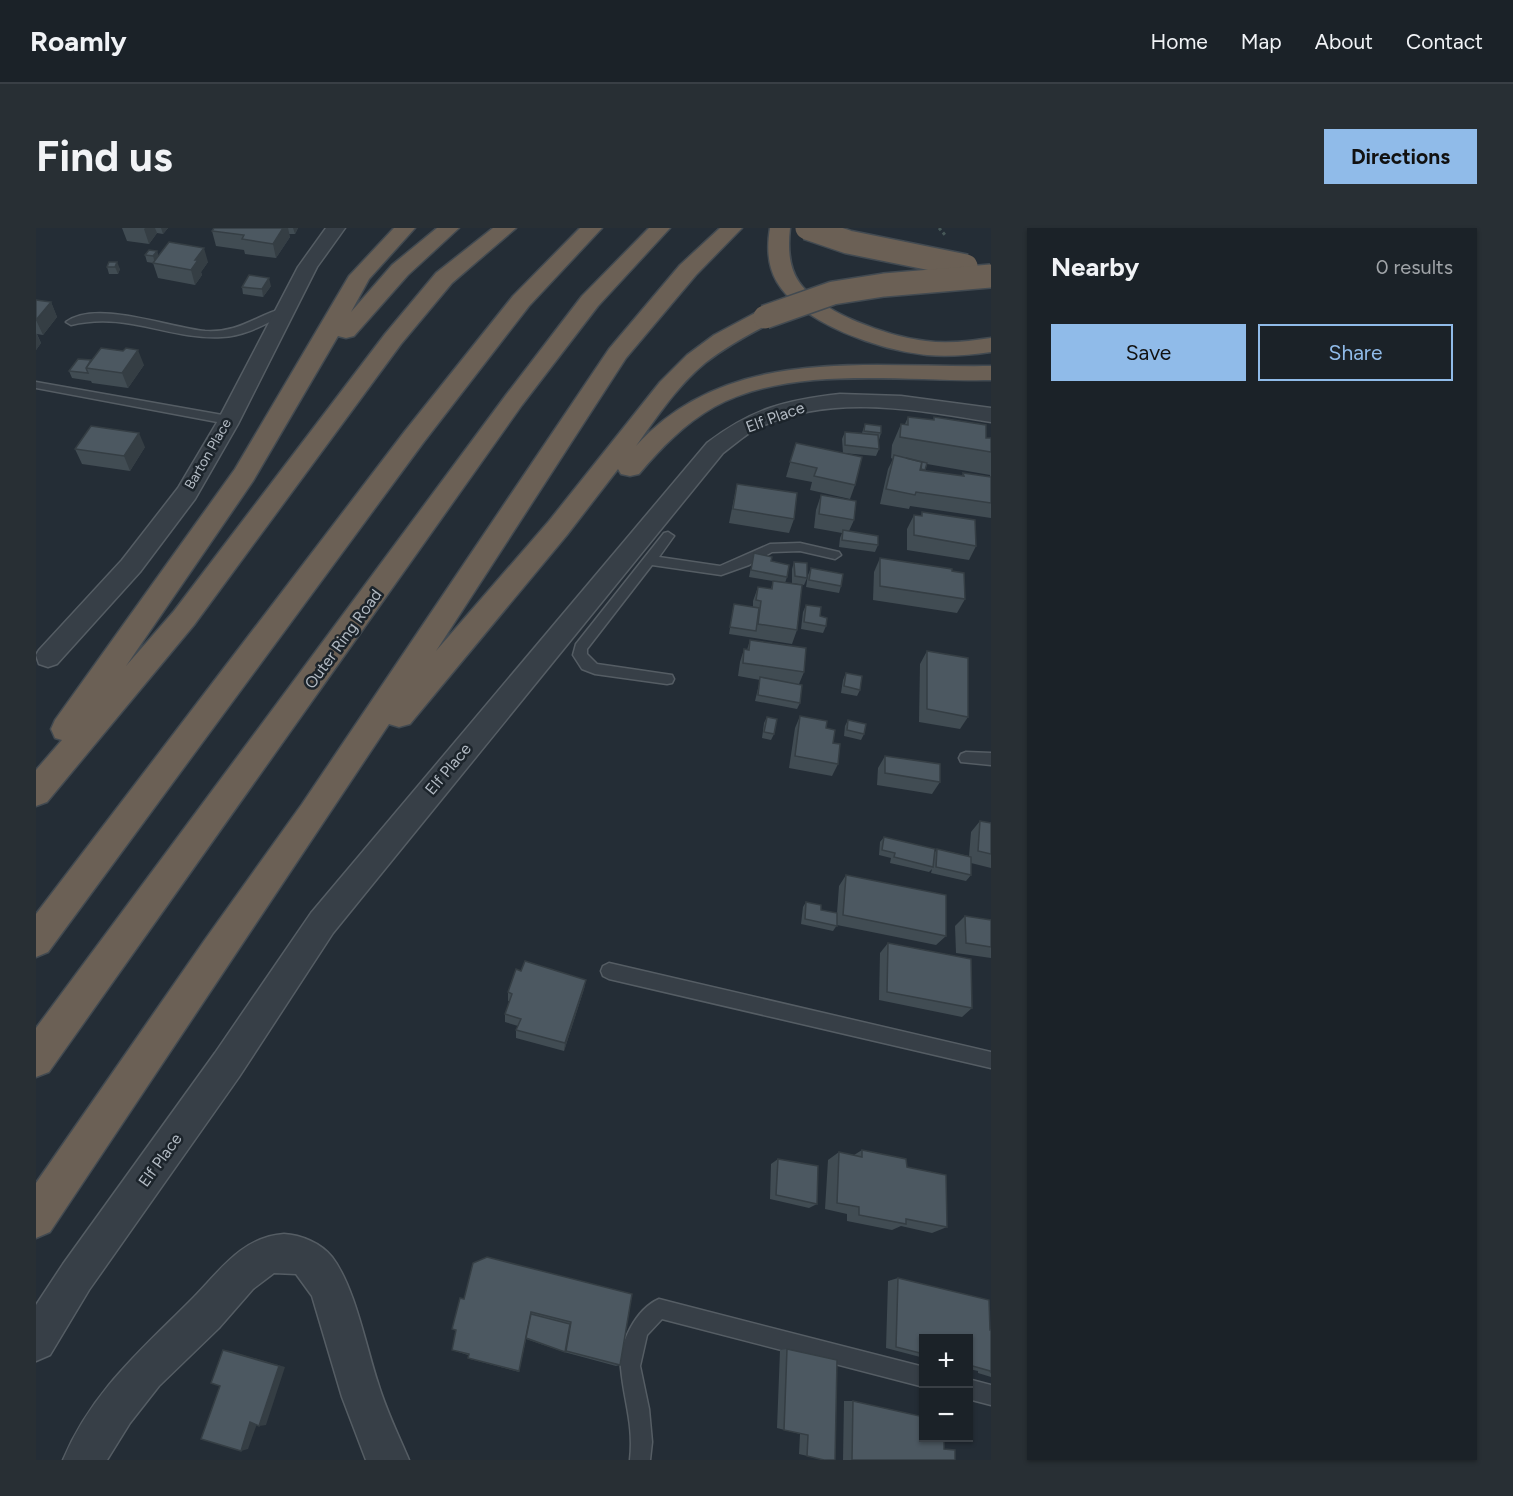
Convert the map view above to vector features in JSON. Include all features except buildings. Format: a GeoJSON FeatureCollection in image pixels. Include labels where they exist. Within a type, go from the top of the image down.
{"type":"FeatureCollection","features":[{"type":"Feature","properties":{"kind":"highway"},"geometry":{"type":"LineString","coordinates":[[36,787],[56,743],[244,475],[360,276],[405,228]]}},
{"type":"Feature","properties":{"kind":"highway"},"geometry":{"type":"LineString","coordinates":[[310,365],[339,340],[400,270],[448,228]]}},
{"type":"Feature","properties":{"kind":"highway"},"geometry":{"type":"LineString","coordinates":[[36,794],[184,618],[393,339],[444,278],[506,228]]}},
{"type":"Feature","properties":{"kind":"highway"},"geometry":{"type":"LineString","coordinates":[[36,941],[421,428],[521,301],[592,228]]}},
{"type":"Feature","properties":{"kind":"highway","name":"Outer Ring Road"},"geometry":{"type":"LineString","coordinates":[[36,1059],[514,400],[590,301],[660,228]]}},
{"type":"Feature","properties":{"kind":"highway"},"geometry":{"type":"LineString","coordinates":[[36,1218],[216,952],[314,814],[617,354],[688,270],[732,228]]}},
{"type":"Feature","properties":{"kind":"highway"},"geometry":{"type":"LineString","coordinates":[[780,228],[779,255],[783,274],[794,291],[818,310],[847,325],[885,339],[925,348],[966,349],[991,345]]}},
{"type":"Feature","properties":{"kind":"highway"},"geometry":{"type":"LineString","coordinates":[[807,228],[848,242],[991,273]]}},
{"type":"Feature","properties":{"kind":"highway"},"geometry":{"type":"LineString","coordinates":[[314,814],[558,528],[668,387],[695,360],[722,340],[765,317],[832,294],[885,285],[991,273]]}},
{"type":"Feature","properties":{"kind":"highway"},"geometry":{"type":"LineString","coordinates":[[470,633],[495,615],[671,425],[711,399],[755,383],[792,375],[834,371],[963,375],[991,373]]}},
{"type":"Feature","properties":{"kind":"street","name":"Barton Place"},"geometry":{"type":"LineString","coordinates":[[48,657],[134,566],[158,536],[203,467],[318,249],[336,228]]}},
{"type":"Feature","properties":{"kind":"street","name":"Elf Place"},"geometry":{"type":"LineString","coordinates":[[36,1341],[76,1277],[227,1065],[322,923],[516,685],[587,622],[698,465],[715,448],[753,422],[810,405],[858,400],[901,402],[991,415]]}},
{"type":"Feature","properties":{"kind":"street"},"geometry":{"type":"LineString","coordinates":[[84,1460],[120,1401],[156,1360],[203,1316],[238,1277],[264,1257],[279,1252],[300,1255],[314,1265],[321,1275],[335,1307],[373,1430],[388,1460]]}},
{"type":"Feature","properties":{"kind":"lane"},"geometry":{"type":"LineString","coordinates":[[71,322],[80,318],[107,316],[203,333],[225,334],[284,310]]}},
{"type":"Feature","properties":{"kind":"lane"},"geometry":{"type":"LineString","coordinates":[[36,385],[228,420]]}},
{"type":"Feature","properties":{"kind":"lane"},"geometry":{"type":"LineString","coordinates":[[667,679],[595,669],[587,665],[580,654],[587,622],[650,560],[668,536]]}},
{"type":"Feature","properties":{"kind":"lane"},"geometry":{"type":"LineString","coordinates":[[650,560],[721,570],[745,562],[770,548],[800,547],[835,555]]}},
{"type":"Feature","properties":{"kind":"lane"},"geometry":{"type":"LineString","coordinates":[[966,758],[991,759]]}},
{"type":"Feature","properties":{"kind":"lane"},"geometry":{"type":"LineString","coordinates":[[609,971],[991,1060]]}},
{"type":"Feature","properties":{"kind":"lane"},"geometry":{"type":"LineString","coordinates":[[640,1460],[642,1442],[639,1409],[630,1366],[638,1330],[659,1309],[919,1376]]}},
{"type":"Feature","properties":{"kind":"lane"},"geometry":{"type":"LineString","coordinates":[[973,1390],[991,1395]]}}]}
